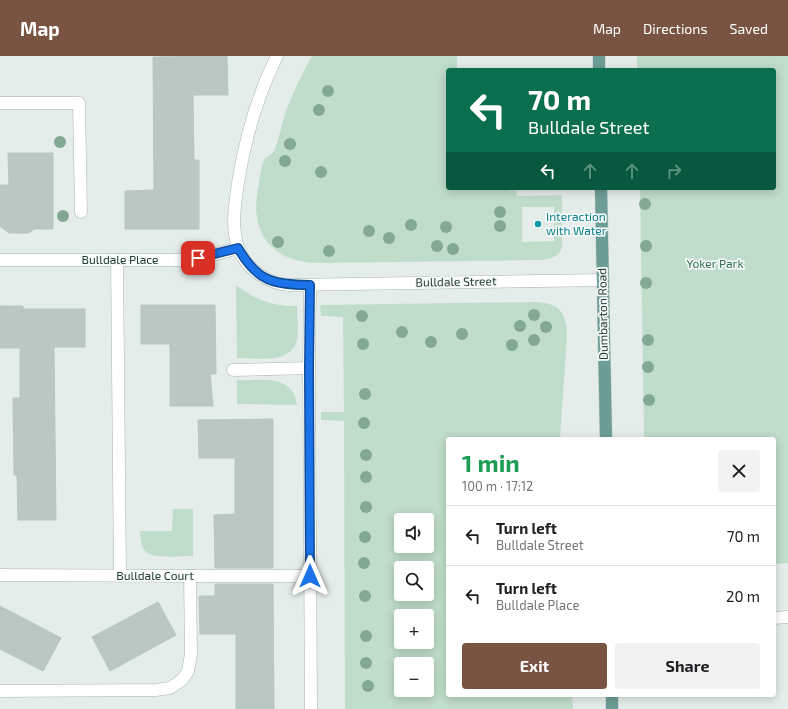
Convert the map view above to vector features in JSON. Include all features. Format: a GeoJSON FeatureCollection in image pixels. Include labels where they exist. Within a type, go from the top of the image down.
{"type":"FeatureCollection","features":[{"type":"Feature","properties":{"kind":"main road"},"geometry":{"type":"LineString","coordinates":[[599,56],[599,68]]}},
{"type":"Feature","properties":{"kind":"main road","name":"Dumbarton Road"},"geometry":{"type":"LineString","coordinates":[[601,190],[606,437]]}},
{"type":"Feature","properties":{"kind":"main road"},"geometry":{"type":"LineString","coordinates":[[612,697],[612,709]]}},
{"type":"Feature","properties":{"kind":"street","name":"Bulldale Street"},"geometry":{"type":"LineString","coordinates":[[277,56],[255,110],[244,151],[234,214],[234,231],[238,248],[246,262],[258,274],[274,282],[288,285],[603,280]]}},
{"type":"Feature","properties":{"kind":"street"},"geometry":{"type":"LineString","coordinates":[[0,103],[79,103],[81,212]]}},
{"type":"Feature","properties":{"kind":"street","name":"Bulldale Place"},"geometry":{"type":"LineString","coordinates":[[0,260],[186,260],[210,256],[238,248]]}},
{"type":"Feature","properties":{"kind":"street"},"geometry":{"type":"LineString","coordinates":[[117,260],[120,576]]}},
{"type":"Feature","properties":{"kind":"street"},"geometry":{"type":"LineString","coordinates":[[310,285],[311,709]]}},
{"type":"Feature","properties":{"kind":"street"},"geometry":{"type":"LineString","coordinates":[[233,370],[309,368]]}},
{"type":"Feature","properties":{"kind":"street","name":"Bulldale Court"},"geometry":{"type":"LineString","coordinates":[[0,575],[310,576]]}},
{"type":"Feature","properties":{"kind":"street"},"geometry":{"type":"LineString","coordinates":[[0,691],[156,690],[170,688],[182,680],[188,671],[191,654],[190,576]]}},
{"type":"Feature","properties":{"kind":"street"},"geometry":{"type":"LineString","coordinates":[[776,618],[788,618]]}},
{"type":"Feature","properties":{"kind":"green space"},"geometry":{"type":"Polygon","coordinates":[[[312,56],[457,56],[457,68],[446,68],[446,190],[516,190],[517,196],[562,195],[561,250],[557,255],[551,258],[541,260],[319,263],[297,260],[278,252],[270,246],[264,238],[257,217],[256,200],[263,162],[273,153],[275,149],[286,111],[312,56]],[[522,207],[522,242],[554,241],[554,207],[522,207]]]}},
{"type":"Feature","properties":{"kind":"green space","name":"Yoker Park"},"geometry":{"type":"Polygon","coordinates":[[[637,56],[788,56],[788,563],[776,564],[776,437],[644,437],[640,190],[776,190],[776,68],[637,68],[637,56]]]}},
{"type":"Feature","properties":{"kind":"green space"},"geometry":{"type":"Polygon","coordinates":[[[236,285],[251,295],[265,301],[279,305],[297,306],[297,340],[293,348],[288,353],[280,357],[262,359],[237,358],[236,285]]]}},
{"type":"Feature","properties":{"kind":"green space"},"geometry":{"type":"Polygon","coordinates":[[[536,302],[551,304],[563,315],[567,335],[560,437],[446,437],[446,697],[572,697],[573,709],[345,709],[344,421],[321,420],[321,412],[344,412],[343,317],[321,316],[320,305],[536,302]]]}},
{"type":"Feature","properties":{"kind":"green space"},"geometry":{"type":"Polygon","coordinates":[[[237,380],[265,380],[283,383],[294,395],[297,405],[237,404],[237,380]]]}},
{"type":"Feature","properties":{"kind":"green space"},"geometry":{"type":"Polygon","coordinates":[[[173,509],[193,509],[193,556],[155,556],[146,552],[143,547],[140,531],[172,531],[173,509]]]}},
{"type":"Feature","properties":{"kind":"building"},"geometry":{"type":"Polygon","coordinates":[[[227,56],[228,95],[193,95],[194,160],[199,160],[199,229],[125,229],[125,191],[154,190],[153,57],[227,56]]]}},
{"type":"Feature","properties":{"kind":"building"},"geometry":{"type":"Polygon","coordinates":[[[8,153],[53,153],[53,229],[34,229],[29,233],[9,233],[0,226],[0,185],[9,185],[8,153]]]}},
{"type":"Feature","properties":{"kind":"building"},"geometry":{"type":"Polygon","coordinates":[[[141,305],[215,305],[216,374],[210,374],[213,406],[170,406],[170,344],[141,344],[141,305]]]}},
{"type":"Feature","properties":{"kind":"building"},"geometry":{"type":"Polygon","coordinates":[[[0,306],[23,306],[23,309],[85,309],[85,347],[54,347],[56,520],[18,520],[17,475],[14,475],[13,398],[20,398],[20,348],[0,348],[0,306]]]}},
{"type":"Feature","properties":{"kind":"building"},"geometry":{"type":"Polygon","coordinates":[[[273,419],[273,568],[215,568],[214,515],[235,514],[235,458],[199,458],[198,420],[273,419]]]}},
{"type":"Feature","properties":{"kind":"building"},"geometry":{"type":"Polygon","coordinates":[[[215,584],[273,584],[274,709],[236,709],[236,634],[200,634],[199,596],[215,596],[215,584]]]}},
{"type":"Feature","properties":{"kind":"building"},"geometry":{"type":"Polygon","coordinates":[[[158,602],[176,635],[110,671],[92,637],[158,602]]]}},
{"type":"Feature","properties":{"kind":"building"},"geometry":{"type":"Polygon","coordinates":[[[0,606],[61,638],[43,671],[0,649],[0,606]]]}},
{"type":"Feature","properties":{"kind":"place","name":"Interaction with Water"},"geometry":{"type":"Point","coordinates":[538,224]}},
{"type":"Feature","properties":{"kind":"route"},"geometry":{"type":"LineString","coordinates":[[198,258],[238,248],[246,262],[258,274],[274,282],[288,285],[310,285],[310,576]]}}]}
